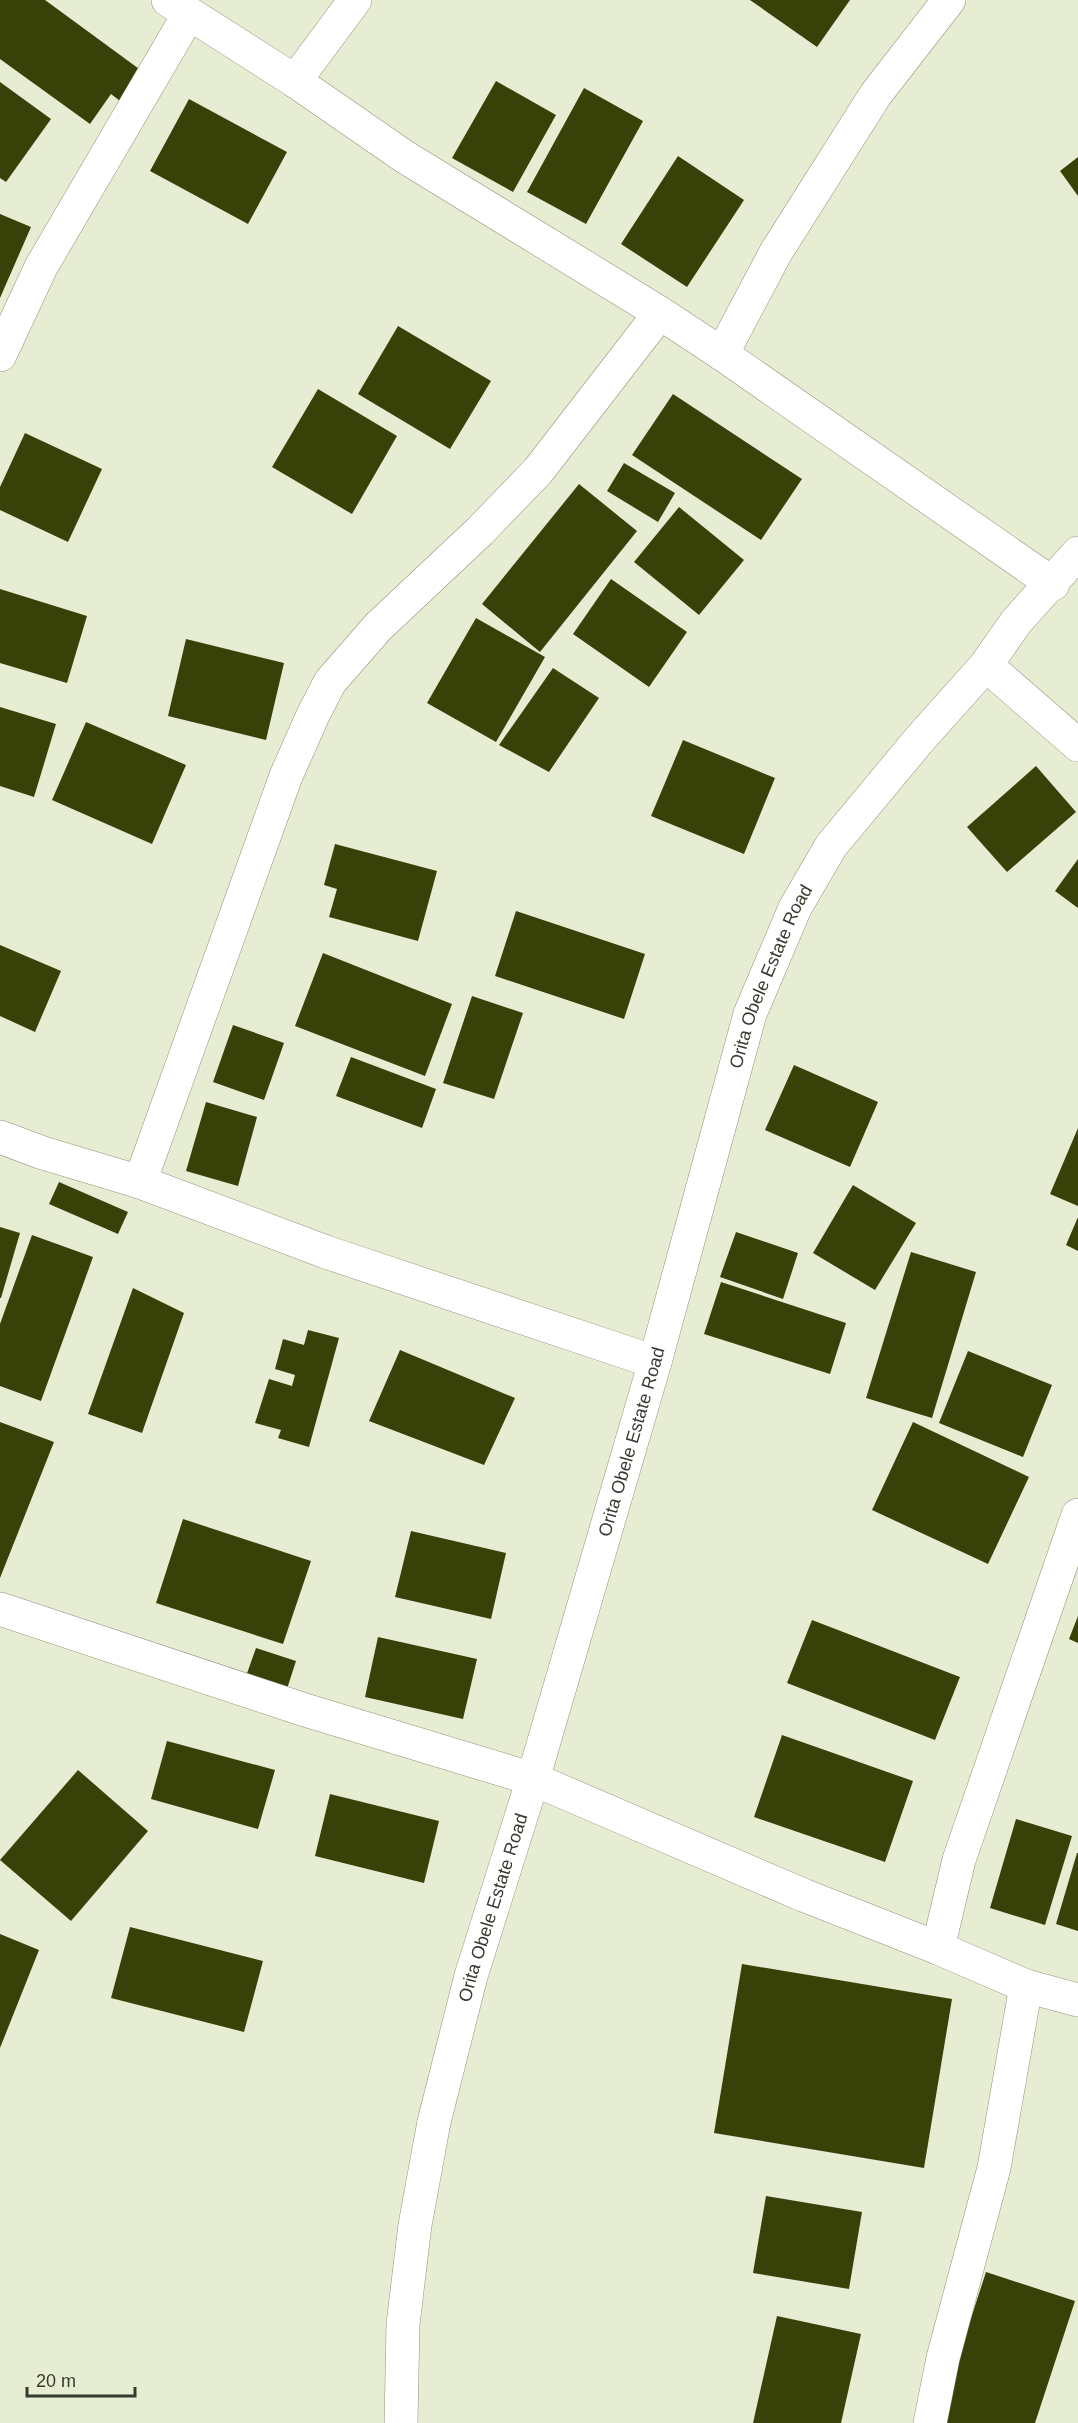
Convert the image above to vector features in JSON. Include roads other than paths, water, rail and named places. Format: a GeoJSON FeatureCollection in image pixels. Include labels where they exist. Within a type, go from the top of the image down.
{"type":"FeatureCollection","features":[{"type":"Feature","properties":{"kind":"street"},"geometry":{"type":"LineString","coordinates":[[295,81],[355,0]]}},
{"type":"Feature","properties":{"kind":"street"},"geometry":{"type":"LineString","coordinates":[[722,354],[776,252],[876,94],[949,0]]}},
{"type":"Feature","properties":{"kind":"street"},"geometry":{"type":"LineString","coordinates":[[0,355],[41,267],[178,7],[295,81],[405,157],[660,313],[1053,584]]}},
{"type":"Feature","properties":{"kind":"street"},"geometry":{"type":"LineString","coordinates":[[140,1182],[285,776],[330,682],[378,627],[480,531],[538,471],[660,313]]}},
{"type":"Feature","properties":{"kind":"street","name":"Orita Obele Estate Road"},"geometry":{"type":"LineString","coordinates":[[401,2423],[403,2324],[415,2224],[434,2122],[471,1976],[533,1779],[655,1362],[750,1014],[795,908],[831,846],[919,740],[986,665],[1017,622],[1053,584],[1078,553]]}},
{"type":"Feature","properties":{"kind":"street"},"geometry":{"type":"LineString","coordinates":[[986,665],[1078,745]]}},
{"type":"Feature","properties":{"kind":"street"},"geometry":{"type":"LineString","coordinates":[[0,1137],[43,1153],[140,1182],[326,1252],[655,1362]]}},
{"type":"Feature","properties":{"kind":"street"},"geometry":{"type":"LineString","coordinates":[[938,1947],[958,1860],[1078,1515]]}},
{"type":"Feature","properties":{"kind":"street"},"geometry":{"type":"LineString","coordinates":[[0,1609],[305,1710],[533,1779],[803,1895],[938,1947],[1026,1986],[1078,2000]]}},
{"type":"Feature","properties":{"kind":"street"},"geometry":{"type":"LineString","coordinates":[[930,2423],[943,2358],[994,2169],[1026,1986]]}}]}
